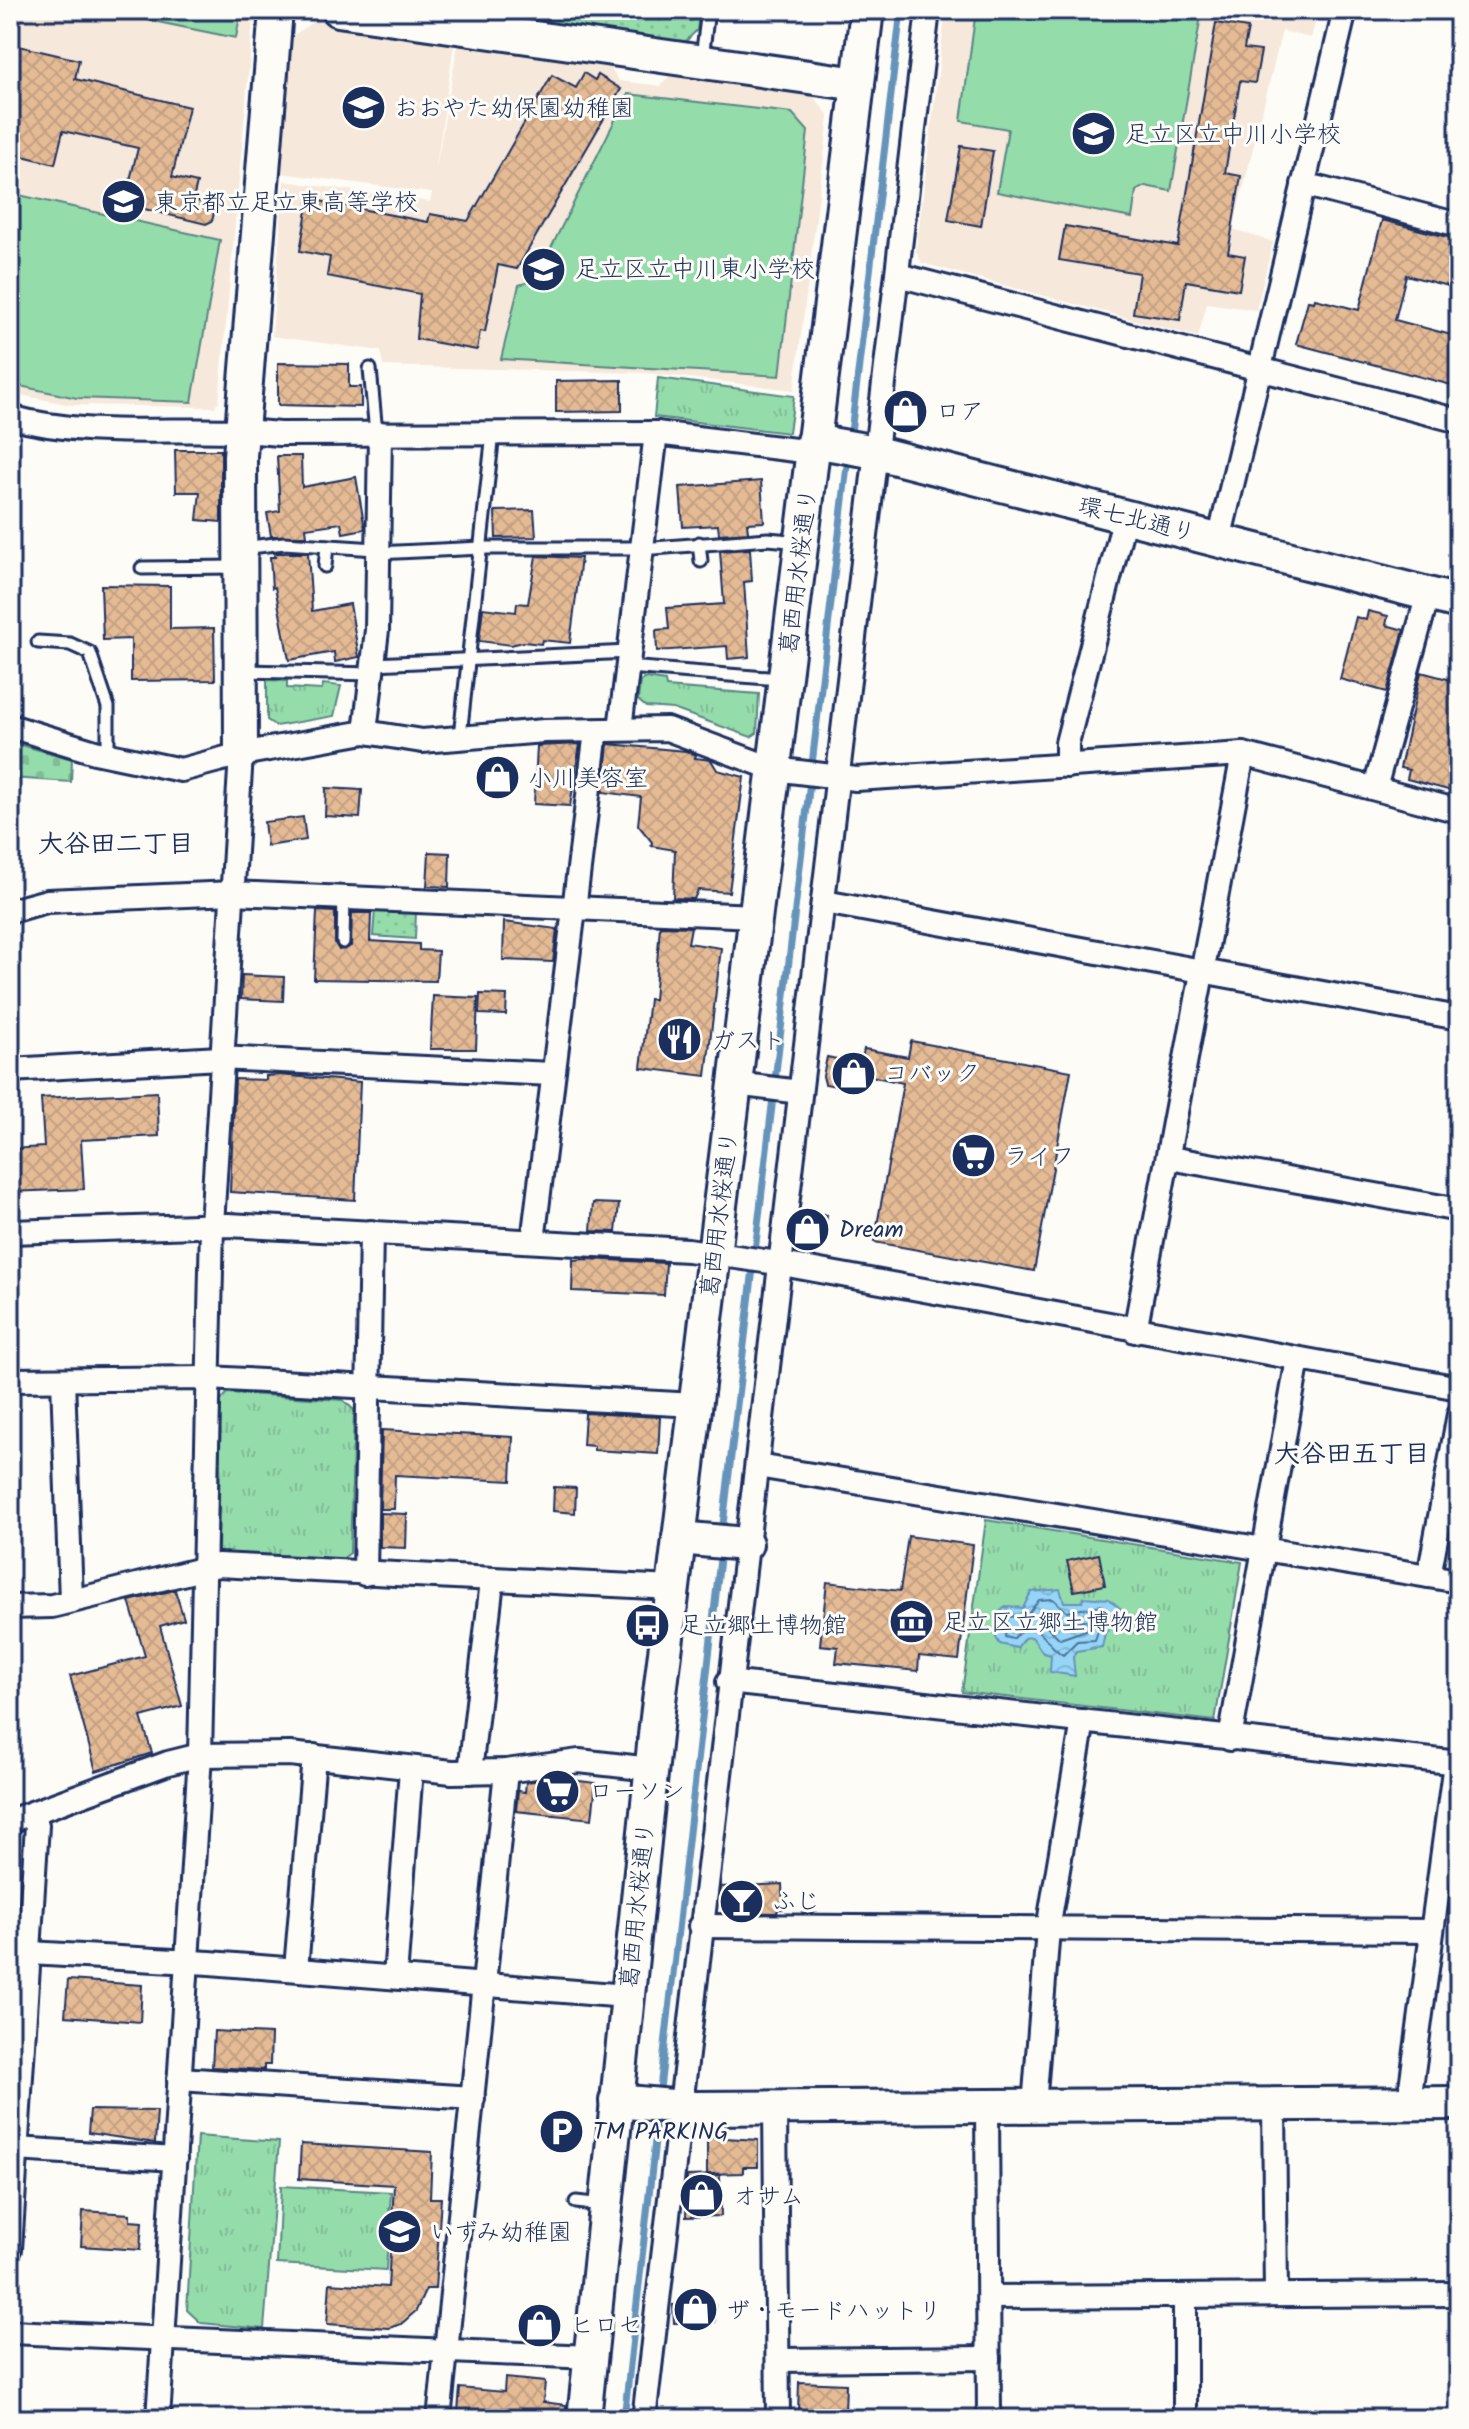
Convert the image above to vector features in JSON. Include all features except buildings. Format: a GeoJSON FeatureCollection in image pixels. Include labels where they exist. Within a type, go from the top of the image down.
{"type":"FeatureCollection","features":[{"type":"Feature","properties":{"kind":"street"},"geometry":{"type":"LineString","coordinates":[[158,2419],[200,1755],[212,1225],[241,754],[243,430],[276,10]]}},
{"type":"Feature","properties":{"kind":"street"},"geometry":{"type":"LineString","coordinates":[[338,10],[858,84]]}},
{"type":"Feature","properties":{"kind":"street","name":"葛西用水桜通り"},"geometry":{"type":"LineString","coordinates":[[584,2419],[590,2357],[591,2204],[653,2105],[627,1996],[673,1588],[691,1539],[695,1405],[723,1255],[744,1085],[755,916],[787,771],[785,680],[802,542],[819,446],[867,10]]}},
{"type":"Feature","properties":{"kind":"street"},"geometry":{"type":"LineString","coordinates":[[644,2419],[653,2105],[700,1926],[757,1466],[796,1091],[824,902],[830,776],[871,451],[898,275],[928,10]]}},
{"type":"Feature","properties":{"kind":"street"},"geometry":{"type":"LineString","coordinates":[[1219,540],[1345,10]]}},
{"type":"Feature","properties":{"kind":"street"},"geometry":{"type":"LineString","coordinates":[[1303,184],[1459,225]]}},
{"type":"Feature","properties":{"kind":"street"},"geometry":{"type":"LineString","coordinates":[[898,275],[1459,421]]}},
{"type":"Feature","properties":{"kind":"street"},"geometry":{"type":"LineString","coordinates":[[10,417],[72,428],[243,430],[279,434],[656,433],[819,446]]}},
{"type":"Feature","properties":{"kind":"street"},"geometry":{"type":"LineString","coordinates":[[365,732],[373,669],[378,433]]}},
{"type":"Feature","properties":{"kind":"street"},"geometry":{"type":"LineString","coordinates":[[620,729],[656,433]]}},
{"type":"Feature","properties":{"kind":"street","name":"環七北通り"},"geometry":{"type":"LineString","coordinates":[[819,446],[871,451],[1459,602]]}},
{"type":"Feature","properties":{"kind":"street"},"geometry":{"type":"LineString","coordinates":[[1067,766],[1067,743],[1125,516]]}},
{"type":"Feature","properties":{"kind":"street"},"geometry":{"type":"LineString","coordinates":[[1375,788],[1428,594]]}},
{"type":"Feature","properties":{"kind":"street"},"geometry":{"type":"LineString","coordinates":[[10,726],[108,755],[181,770],[241,754],[365,732],[422,741],[460,736],[667,729],[787,771],[900,778],[1243,754],[1459,811]]}},
{"type":"Feature","properties":{"kind":"street"},"geometry":{"type":"LineString","coordinates":[[533,1241],[596,731]]}},
{"type":"Feature","properties":{"kind":"street"},"geometry":{"type":"LineString","coordinates":[[1135,1331],[1170,1158],[1243,754]]}},
{"type":"Feature","properties":{"kind":"street"},"geometry":{"type":"LineString","coordinates":[[10,911],[47,901],[233,893],[755,916]]}},
{"type":"Feature","properties":{"kind":"street"},"geometry":{"type":"LineString","coordinates":[[824,902],[1459,1018]]}},
{"type":"Feature","properties":{"kind":"street"},"geometry":{"type":"LineString","coordinates":[[10,1070],[220,1058],[552,1074]]}},
{"type":"Feature","properties":{"kind":"street"},"geometry":{"type":"LineString","coordinates":[[744,1085],[796,1091]]}},
{"type":"Feature","properties":{"kind":"street"},"geometry":{"type":"LineString","coordinates":[[1170,1158],[1459,1210]]}},
{"type":"Feature","properties":{"kind":"street"},"geometry":{"type":"LineString","coordinates":[[10,1232],[212,1225],[533,1241],[723,1255],[1459,1388]]}},
{"type":"Feature","properties":{"kind":"street"},"geometry":{"type":"LineString","coordinates":[[365,1574],[371,1232]]}},
{"type":"Feature","properties":{"kind":"street"},"geometry":{"type":"LineString","coordinates":[[1230,1739],[1298,1359]]}},
{"type":"Feature","properties":{"kind":"street"},"geometry":{"type":"LineString","coordinates":[[10,1380],[209,1378],[695,1405]]}},
{"type":"Feature","properties":{"kind":"street"},"geometry":{"type":"LineString","coordinates":[[63,1380],[71,1600]]}},
{"type":"Feature","properties":{"kind":"street"},"geometry":{"type":"LineString","coordinates":[[1429,1576],[1459,1414]]}},
{"type":"Feature","properties":{"kind":"street"},"geometry":{"type":"LineString","coordinates":[[757,1466],[1459,1581]]}},
{"type":"Feature","properties":{"kind":"street"},"geometry":{"type":"LineString","coordinates":[[691,1539],[746,1544]]}},
{"type":"Feature","properties":{"kind":"street"},"geometry":{"type":"LineString","coordinates":[[10,1607],[52,1606],[204,1566],[673,1588]]}},
{"type":"Feature","properties":{"kind":"street"},"geometry":{"type":"LineString","coordinates":[[470,1772],[492,1581]]}},
{"type":"Feature","properties":{"kind":"street"},"geometry":{"type":"LineString","coordinates":[[728,1682],[1457,1763],[1409,2102]]}},
{"type":"Feature","properties":{"kind":"street"},"geometry":{"type":"LineString","coordinates":[[1034,2106],[1048,1929],[1083,1721]]}},
{"type":"Feature","properties":{"kind":"street"},"geometry":{"type":"LineString","coordinates":[[10,1821],[168,1763],[200,1755],[262,1752],[411,1769],[470,1772],[506,1771],[579,1761],[651,1769]]}},
{"type":"Feature","properties":{"kind":"street"},"geometry":{"type":"LineString","coordinates":[[296,1969],[314,1756]]}},
{"type":"Feature","properties":{"kind":"street"},"geometry":{"type":"LineString","coordinates":[[395,1977],[411,1769]]}},
{"type":"Feature","properties":{"kind":"street"},"geometry":{"type":"LineString","coordinates":[[439,2419],[469,2190],[473,2098],[506,1771]]}},
{"type":"Feature","properties":{"kind":"street"},"geometry":{"type":"LineString","coordinates":[[10,2249],[16,2149],[14,2112],[18,2007],[29,1953],[37,1825],[33,1814]]}},
{"type":"Feature","properties":{"kind":"street"},"geometry":{"type":"LineString","coordinates":[[700,1926],[1431,1931]]}},
{"type":"Feature","properties":{"kind":"street"},"geometry":{"type":"LineString","coordinates":[[29,1953],[296,1969],[627,1996]]}},
{"type":"Feature","properties":{"kind":"street"},"geometry":{"type":"LineString","coordinates":[[179,2079],[473,2098]]}},
{"type":"Feature","properties":{"kind":"street"},"geometry":{"type":"LineString","coordinates":[[653,2105],[775,2108],[1459,2103]]}},
{"type":"Feature","properties":{"kind":"street"},"geometry":{"type":"LineString","coordinates":[[1274,2104],[1276,2295]]}},
{"type":"Feature","properties":{"kind":"street"},"geometry":{"type":"LineString","coordinates":[[987,2106],[989,2419]]}},
{"type":"Feature","properties":{"kind":"street"},"geometry":{"type":"LineString","coordinates":[[775,2108],[778,2419]]}},
{"type":"Feature","properties":{"kind":"street"},"geometry":{"type":"LineString","coordinates":[[16,2149],[175,2159]]}},
{"type":"Feature","properties":{"kind":"street"},"geometry":{"type":"LineString","coordinates":[[989,2297],[1459,2294]]}},
{"type":"Feature","properties":{"kind":"street"},"geometry":{"type":"LineString","coordinates":[[1185,2296],[1185,2419]]}},
{"type":"Feature","properties":{"kind":"street"},"geometry":{"type":"LineString","coordinates":[[10,2332],[590,2357]]}},
{"type":"Feature","properties":{"kind":"street"},"geometry":{"type":"LineString","coordinates":[[778,2360],[989,2358]]}},
{"type":"Feature","properties":{"kind":"lane"},"geometry":{"type":"LineString","coordinates":[[703,50],[708,10]]}},
{"type":"Feature","properties":{"kind":"lane"},"geometry":{"type":"LineString","coordinates":[[370,369],[378,433]]}},
{"type":"Feature","properties":{"kind":"lane"},"geometry":{"type":"LineString","coordinates":[[460,736],[493,433]]}},
{"type":"Feature","properties":{"kind":"lane"},"geometry":{"type":"LineString","coordinates":[[142,568],[242,558],[284,543],[376,551],[642,546],[768,539],[802,542]]}},
{"type":"Feature","properties":{"kind":"lane"},"geometry":{"type":"LineString","coordinates":[[699,543],[701,561]]}},
{"type":"Feature","properties":{"kind":"lane"},"geometry":{"type":"LineString","coordinates":[[325,566],[327,546]]}},
{"type":"Feature","properties":{"kind":"lane"},"geometry":{"type":"LineString","coordinates":[[38,642],[70,644],[90,653],[108,707],[108,755]]}},
{"type":"Feature","properties":{"kind":"lane"},"geometry":{"type":"LineString","coordinates":[[243,671],[373,669],[470,659],[629,660],[785,680]]}},
{"type":"Feature","properties":{"kind":"lane"},"geometry":{"type":"LineString","coordinates":[[343,942],[344,897]]}},
{"type":"Feature","properties":{"kind":"shaded area","name":"東京都立足立東高等学校"},"geometry":{"type":"Polygon","coordinates":[[[10,10],[254,10],[219,401],[214,407],[72,405],[10,393],[10,10]]]}},
{"type":"Feature","properties":{"kind":"shaded area","name":"足立区立中川小学校"},"geometry":{"type":"Polygon","coordinates":[[[946,10],[1281,10],[1316,19],[1311,38],[1282,31],[1233,229],[1273,242],[1256,310],[1207,303],[1198,337],[922,263],[916,251],[946,10]]]}},
{"type":"Feature","properties":{"kind":"shaded area","name":"足立区立中川東小学校"},"geometry":{"type":"Polygon","coordinates":[[[314,21],[454,44],[434,180],[458,44],[609,65],[619,81],[661,86],[672,73],[810,92],[829,116],[794,390],[646,373],[383,366],[381,351],[272,336],[284,181],[430,202],[432,193],[280,173],[284,42],[314,21]]]}},
{"type":"Feature","properties":{"kind":"green space"},"geometry":{"type":"Polygon","coordinates":[[[99,10],[241,10],[236,38],[99,10]]]}},
{"type":"Feature","properties":{"kind":"green space"},"geometry":{"type":"Polygon","coordinates":[[[460,10],[615,10],[690,21],[692,10],[699,13],[697,30],[684,43],[460,10]]]}},
{"type":"Feature","properties":{"kind":"green space"},"geometry":{"type":"Polygon","coordinates":[[[976,10],[1202,10],[1171,191],[1145,186],[1136,191],[1132,218],[997,192],[1008,129],[961,121],[976,10]]]}},
{"type":"Feature","properties":{"kind":"green space"},"geometry":{"type":"Polygon","coordinates":[[[628,94],[792,113],[808,131],[780,376],[501,359],[519,285],[535,280],[628,94]]]}},
{"type":"Feature","properties":{"kind":"green space"},"geometry":{"type":"Polygon","coordinates":[[[10,193],[220,240],[192,402],[77,398],[10,384],[10,193]]]}},
{"type":"Feature","properties":{"kind":"green space"},"geometry":{"type":"Polygon","coordinates":[[[658,378],[794,396],[789,433],[654,417],[658,378]]]}},
{"type":"Feature","properties":{"kind":"green space"},"geometry":{"type":"Polygon","coordinates":[[[646,678],[665,681],[666,687],[759,694],[757,733],[751,737],[673,709],[646,707],[638,700],[640,681],[646,678]]]}},
{"type":"Feature","properties":{"kind":"green space"},"geometry":{"type":"Polygon","coordinates":[[[267,680],[287,681],[287,688],[322,690],[323,684],[341,686],[334,716],[276,726],[267,720],[267,680]]]}},
{"type":"Feature","properties":{"kind":"green space"},"geometry":{"type":"Polygon","coordinates":[[[10,742],[72,759],[71,782],[10,778],[10,742]]]}},
{"type":"Feature","properties":{"kind":"green space"},"geometry":{"type":"Polygon","coordinates":[[[375,909],[416,911],[415,939],[373,936],[375,909]]]}},
{"type":"Feature","properties":{"kind":"green space"},"geometry":{"type":"Polygon","coordinates":[[[227,1393],[343,1400],[354,1410],[350,1553],[342,1559],[218,1553],[221,1401],[227,1393]]]}},
{"type":"Feature","properties":{"kind":"green space"},"geometry":{"type":"Polygon","coordinates":[[[986,1520],[1242,1562],[1215,1721],[962,1692],[986,1520]]]}},
{"type":"Feature","properties":{"kind":"green space"},"geometry":{"type":"Polygon","coordinates":[[[197,2136],[279,2142],[264,2329],[201,2323],[187,2310],[197,2136]]]}},
{"type":"Feature","properties":{"kind":"green space"},"geometry":{"type":"Polygon","coordinates":[[[281,2186],[391,2192],[386,2270],[277,2264],[281,2186]]]}},
{"type":"Feature","properties":{"kind":"water"},"geometry":{"type":"Polygon","coordinates":[[[1060,1589],[1064,1602],[1082,1602],[1084,1597],[1109,1599],[1126,1613],[1105,1633],[1102,1647],[1076,1651],[1073,1657],[1075,1676],[1050,1672],[1051,1655],[1043,1653],[1032,1637],[1024,1638],[1017,1648],[1000,1644],[996,1638],[1001,1611],[1005,1607],[1023,1608],[1031,1592],[1060,1589]]]}},
{"type":"Feature","properties":{"kind":"waterway"},"geometry":{"type":"LineString","coordinates":[[850,441],[901,10]]}},
{"type":"Feature","properties":{"kind":"waterway"},"geometry":{"type":"LineString","coordinates":[[722,1533],[848,457]]}},
{"type":"Feature","properties":{"kind":"waterway"},"geometry":{"type":"LineString","coordinates":[[659,2098],[721,1550]]}},
{"type":"Feature","properties":{"kind":"waterway"},"geometry":{"type":"LineString","coordinates":[[624,2419],[658,2114]]}},
{"type":"Feature","properties":{"kind":"place","name":"おおやた幼保園幼稚園"},"geometry":{"type":"Point","coordinates":[363,108]}},
{"type":"Feature","properties":{"kind":"place","name":"足立区立中川小学校"},"geometry":{"type":"Point","coordinates":[1094,134]}},
{"type":"Feature","properties":{"kind":"place","name":"東京都立足立東高等学校"},"geometry":{"type":"Point","coordinates":[123,202]}},
{"type":"Feature","properties":{"kind":"place","name":"足立区立中川東小学校"},"geometry":{"type":"Point","coordinates":[544,269]}},
{"type":"Feature","properties":{"kind":"place","name":"ロア"},"geometry":{"type":"Point","coordinates":[905,411]}},
{"type":"Feature","properties":{"kind":"place","name":"小川美容室"},"geometry":{"type":"Point","coordinates":[497,778]}},
{"type":"Feature","properties":{"kind":"place","name":"ガスト"},"geometry":{"type":"Point","coordinates":[680,1040]}},
{"type":"Feature","properties":{"kind":"place","name":"コバック"},"geometry":{"type":"Point","coordinates":[853,1073]}},
{"type":"Feature","properties":{"kind":"place","name":"ライフ"},"geometry":{"type":"Point","coordinates":[973,1156]}},
{"type":"Feature","properties":{"kind":"place","name":"Dream"},"geometry":{"type":"Point","coordinates":[808,1229]}},
{"type":"Feature","properties":{"kind":"place","name":"足立区立郷土博物館"},"geometry":{"type":"Point","coordinates":[911,1622]}},
{"type":"Feature","properties":{"kind":"place","name":"足立郷土博物館"},"geometry":{"type":"Point","coordinates":[648,1625]}},
{"type":"Feature","properties":{"kind":"place","name":"ローソン"},"geometry":{"type":"Point","coordinates":[558,1791]}},
{"type":"Feature","properties":{"kind":"place","name":"ふじ"},"geometry":{"type":"Point","coordinates":[741,1901]}},
{"type":"Feature","properties":{"kind":"place","name":"TM PARKING"},"geometry":{"type":"Point","coordinates":[562,2131]}},
{"type":"Feature","properties":{"kind":"place","name":"オサム"},"geometry":{"type":"Point","coordinates":[702,2196]}},
{"type":"Feature","properties":{"kind":"place","name":"いずみ幼稚園"},"geometry":{"type":"Point","coordinates":[399,2232]}},
{"type":"Feature","properties":{"kind":"place","name":"ザ・モードハットリ"},"geometry":{"type":"Point","coordinates":[695,2310]}},
{"type":"Feature","properties":{"kind":"place","name":"ヒロセ"},"geometry":{"type":"Point","coordinates":[539,2325]}},
{"type":"Feature","properties":{"kind":"district","name":"大谷田二丁目"},"geometry":{"type":"Point","coordinates":[116,843]}},
{"type":"Feature","properties":{"kind":"district","name":"大谷田五丁目"},"geometry":{"type":"Point","coordinates":[1352,1453]}}]}
